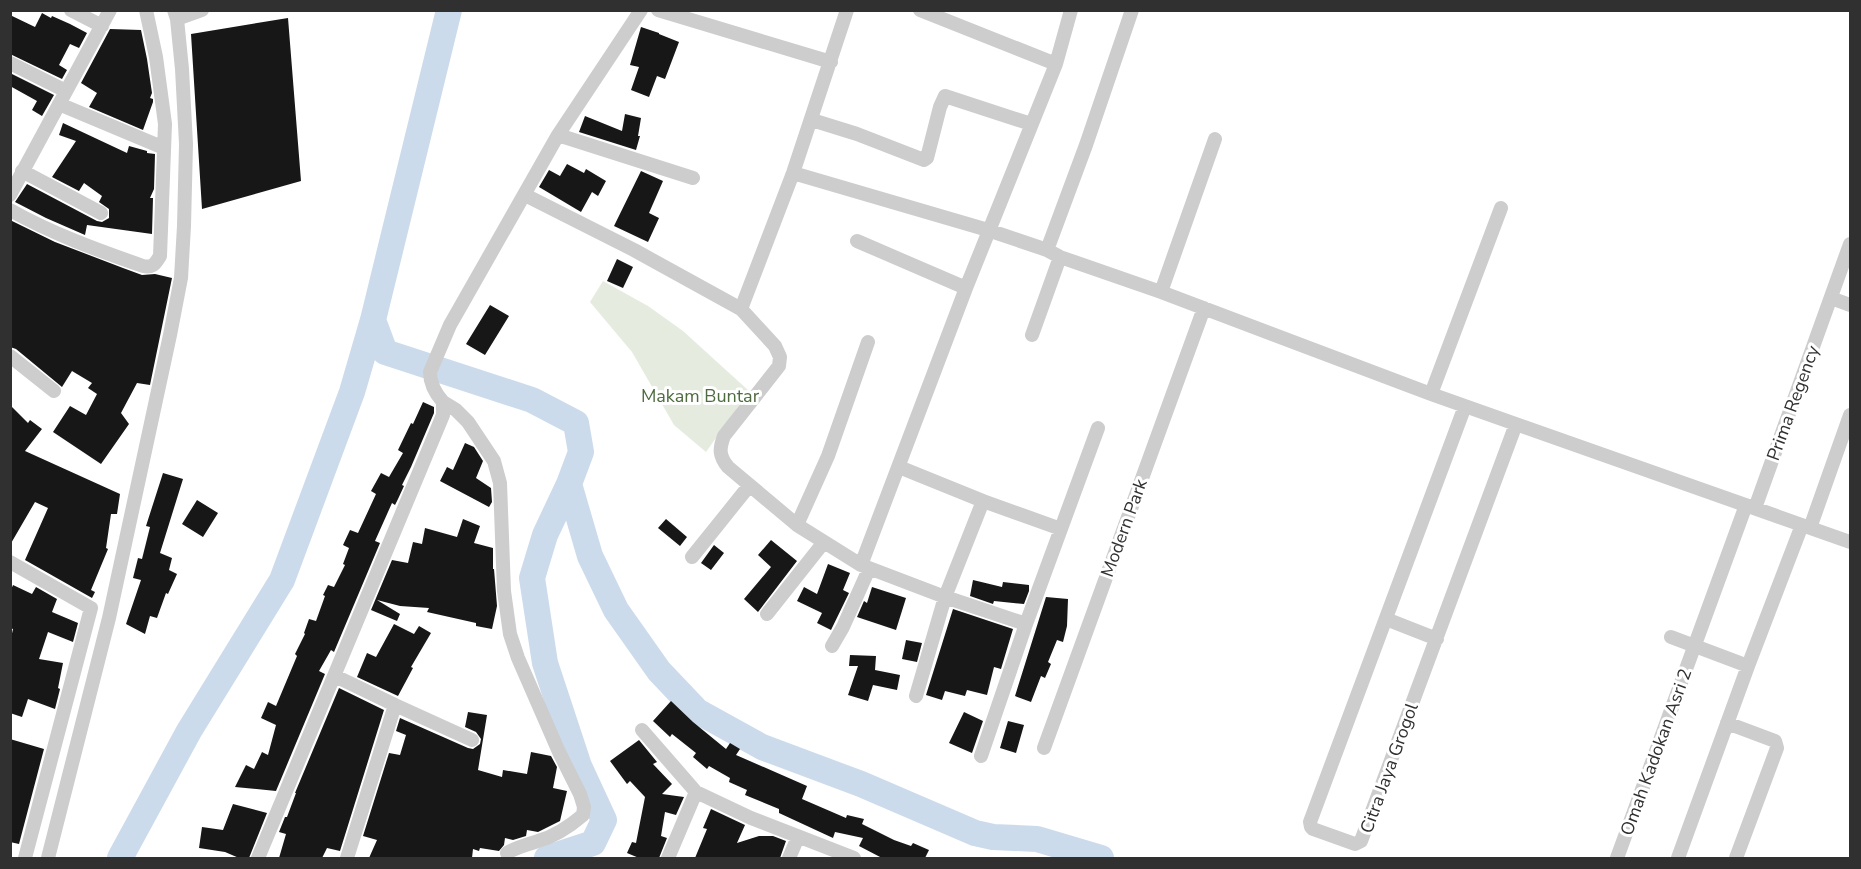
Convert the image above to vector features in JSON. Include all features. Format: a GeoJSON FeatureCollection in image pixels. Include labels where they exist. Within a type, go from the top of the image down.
{"type":"FeatureCollection","features":[{"type":"Feature","properties":{"kind":"street"},"geometry":{"type":"LineString","coordinates":[[71,10],[102,26]]}},
{"type":"Feature","properties":{"kind":"street"},"geometry":{"type":"LineString","coordinates":[[10,195],[110,10]]}},
{"type":"Feature","properties":{"kind":"street"},"geometry":{"type":"LineString","coordinates":[[10,210],[78,243],[149,267],[156,264],[160,256],[165,124],[156,57],[146,10]]}},
{"type":"Feature","properties":{"kind":"street"},"geometry":{"type":"LineString","coordinates":[[48,858],[109,618],[181,278],[186,144],[185,108],[175,15],[202,10]]}},
{"type":"Feature","properties":{"kind":"street"},"geometry":{"type":"LineString","coordinates":[[507,853],[567,828],[583,815],[584,807],[518,658],[510,634],[504,591],[500,483],[494,461],[468,422],[456,410],[442,402],[436,394],[430,372],[450,325],[558,135],[641,10]]}},
{"type":"Feature","properties":{"kind":"street"},"geometry":{"type":"LineString","coordinates":[[658,10],[831,62]]}},
{"type":"Feature","properties":{"kind":"street"},"geometry":{"type":"LineString","coordinates":[[741,309],[812,120],[847,10]]}},
{"type":"Feature","properties":{"kind":"street"},"geometry":{"type":"LineString","coordinates":[[920,10],[1056,64]]}},
{"type":"Feature","properties":{"kind":"street"},"geometry":{"type":"LineString","coordinates":[[832,646],[843,627],[899,467],[988,230],[1056,64],[1071,10]]}},
{"type":"Feature","properties":{"kind":"street"},"geometry":{"type":"LineString","coordinates":[[1047,250],[1132,10]]}},
{"type":"Feature","properties":{"kind":"street"},"geometry":{"type":"LineString","coordinates":[[10,63],[66,91]]}},
{"type":"Feature","properties":{"kind":"street"},"geometry":{"type":"LineString","coordinates":[[812,120],[857,134],[924,160],[927,158],[942,99],[945,96],[1031,124]]}},
{"type":"Feature","properties":{"kind":"street"},"geometry":{"type":"LineString","coordinates":[[59,104],[164,148]]}},
{"type":"Feature","properties":{"kind":"street"},"geometry":{"type":"LineString","coordinates":[[558,135],[693,178]]}},
{"type":"Feature","properties":{"kind":"street"},"geometry":{"type":"LineString","coordinates":[[1161,292],[1215,139]]}},
{"type":"Feature","properties":{"kind":"street"},"geometry":{"type":"LineString","coordinates":[[22,171],[101,213]]}},
{"type":"Feature","properties":{"kind":"street"},"geometry":{"type":"LineString","coordinates":[[793,173],[988,230],[1047,250],[1060,257],[1161,292],[1431,394],[1851,542]]}},
{"type":"Feature","properties":{"kind":"street"},"geometry":{"type":"LineString","coordinates":[[525,195],[634,250],[741,309],[775,346],[780,357],[779,366],[729,427],[719,447],[721,458],[728,467],[750,486],[797,525],[865,567],[1026,624]]}},
{"type":"Feature","properties":{"kind":"street"},"geometry":{"type":"LineString","coordinates":[[1431,394],[1502,208]]}},
{"type":"Feature","properties":{"kind":"street"},"geometry":{"type":"LineString","coordinates":[[857,241],[966,288]]}},
{"type":"Feature","properties":{"kind":"street","name":"Prima Regency"},"geometry":{"type":"LineString","coordinates":[[1751,506],[1851,244]]}},
{"type":"Feature","properties":{"kind":"street"},"geometry":{"type":"LineString","coordinates":[[1032,334],[1060,257]]}},
{"type":"Feature","properties":{"kind":"street"},"geometry":{"type":"LineString","coordinates":[[1831,298],[1851,305]]}},
{"type":"Feature","properties":{"kind":"street","name":"Modern Park"},"geometry":{"type":"LineString","coordinates":[[1044,748],[1204,308]]}},
{"type":"Feature","properties":{"kind":"street"},"geometry":{"type":"LineString","coordinates":[[797,525],[828,456],[868,342]]}},
{"type":"Feature","properties":{"kind":"street"},"geometry":{"type":"LineString","coordinates":[[10,357],[54,391]]}},
{"type":"Feature","properties":{"kind":"street"},"geometry":{"type":"LineString","coordinates":[[258,858],[437,430],[442,415],[442,402]]}},
{"type":"Feature","properties":{"kind":"street","name":"Citra Jaya Grogol"},"geometry":{"type":"LineString","coordinates":[[1466,406],[1310,822],[1313,830],[1355,844],[1361,841],[1516,424]]}},
{"type":"Feature","properties":{"kind":"street"},"geometry":{"type":"LineString","coordinates":[[1678,858],[1748,666],[1851,415]]}},
{"type":"Feature","properties":{"kind":"street"},"geometry":{"type":"LineString","coordinates":[[981,756],[1026,624],[1098,428]]}},
{"type":"Feature","properties":{"kind":"street"},"geometry":{"type":"LineString","coordinates":[[899,467],[1061,529]]}},
{"type":"Feature","properties":{"kind":"street"},"geometry":{"type":"LineString","coordinates":[[692,557],[750,486]]}},
{"type":"Feature","properties":{"kind":"street"},"geometry":{"type":"LineString","coordinates":[[916,696],[945,597],[983,501]]}},
{"type":"Feature","properties":{"kind":"street","name":"Omah Kadokan Asri 2"},"geometry":{"type":"LineString","coordinates":[[1617,858],[1694,646],[1751,506]]}},
{"type":"Feature","properties":{"kind":"street"},"geometry":{"type":"LineString","coordinates":[[767,614],[824,542]]}},
{"type":"Feature","properties":{"kind":"street"},"geometry":{"type":"LineString","coordinates":[[10,562],[91,608],[25,858]]}},
{"type":"Feature","properties":{"kind":"street"},"geometry":{"type":"LineString","coordinates":[[1386,619],[1437,639]]}},
{"type":"Feature","properties":{"kind":"street","name":"Omah Kadokan Asri 2"},"geometry":{"type":"LineString","coordinates":[[1671,638],[1748,666]]}},
{"type":"Feature","properties":{"kind":"street"},"geometry":{"type":"LineString","coordinates":[[335,676],[472,740]]}},
{"type":"Feature","properties":{"kind":"street"},"geometry":{"type":"LineString","coordinates":[[347,858],[395,705]]}},
{"type":"Feature","properties":{"kind":"street"},"geometry":{"type":"LineString","coordinates":[[1727,723],[1775,741],[1777,744],[1736,858]]}},
{"type":"Feature","properties":{"kind":"street"},"geometry":{"type":"LineString","coordinates":[[642,730],[696,792],[751,818],[854,858]]}},
{"type":"Feature","properties":{"kind":"street"},"geometry":{"type":"LineString","coordinates":[[668,858],[696,792]]}},
{"type":"Feature","properties":{"kind":"street"},"geometry":{"type":"LineString","coordinates":[[789,858],[798,837]]}},
{"type":"Feature","properties":{"kind":"green space","name":"Makam Buntar"},"geometry":{"type":"Polygon","coordinates":[[[603,281],[648,306],[683,331],[749,391],[706,452],[674,425],[632,352],[590,302],[603,281]]]}},
{"type":"Feature","properties":{"kind":"building"},"geometry":{"type":"Polygon","coordinates":[[[42,13],[87,33],[79,48],[70,44],[59,65],[67,70],[62,79],[10,54],[10,15],[35,27],[42,13]]]}},
{"type":"Feature","properties":{"kind":"building"},"geometry":{"type":"Polygon","coordinates":[[[288,18],[301,181],[202,209],[191,34],[288,18]]]}},
{"type":"Feature","properties":{"kind":"building"},"geometry":{"type":"Polygon","coordinates":[[[641,27],[679,42],[665,79],[657,76],[649,97],[631,90],[639,67],[630,65],[641,27]]]}},
{"type":"Feature","properties":{"kind":"building"},"geometry":{"type":"Polygon","coordinates":[[[110,29],[141,30],[152,93],[150,98],[153,99],[143,130],[89,107],[97,93],[81,83],[110,29]]]}},
{"type":"Feature","properties":{"kind":"building"},"geometry":{"type":"Polygon","coordinates":[[[10,73],[54,95],[42,116],[32,110],[37,101],[10,86],[10,73]]]}},
{"type":"Feature","properties":{"kind":"building"},"geometry":{"type":"Polygon","coordinates":[[[625,114],[641,118],[636,150],[579,132],[585,116],[622,131],[625,114]]]}},
{"type":"Feature","properties":{"kind":"building"},"geometry":{"type":"Polygon","coordinates":[[[63,123],[127,153],[129,146],[155,154],[154,189],[150,198],[153,198],[152,234],[87,225],[85,235],[15,202],[27,184],[97,221],[102,222],[109,218],[109,209],[99,202],[102,196],[84,183],[79,191],[52,177],[76,141],[59,135],[63,123]]]}},
{"type":"Feature","properties":{"kind":"building"},"geometry":{"type":"Polygon","coordinates":[[[567,164],[584,173],[586,169],[606,181],[598,196],[592,192],[581,212],[539,187],[549,170],[560,176],[567,164]]]}},
{"type":"Feature","properties":{"kind":"building"},"geometry":{"type":"Polygon","coordinates":[[[641,171],[663,181],[649,213],[659,218],[648,242],[614,226],[641,171]]]}},
{"type":"Feature","properties":{"kind":"building"},"geometry":{"type":"Polygon","coordinates":[[[10,220],[55,242],[142,275],[155,274],[172,278],[150,385],[137,383],[121,413],[129,424],[101,464],[53,432],[70,406],[86,415],[97,394],[88,388],[92,383],[72,371],[62,387],[16,349],[10,347],[10,220]]]}},
{"type":"Feature","properties":{"kind":"building"},"geometry":{"type":"Polygon","coordinates":[[[617,259],[633,267],[623,288],[607,281],[617,259]]]}},
{"type":"Feature","properties":{"kind":"building"},"geometry":{"type":"Polygon","coordinates":[[[490,305],[509,316],[485,355],[466,344],[490,305]]]}},
{"type":"Feature","properties":{"kind":"building"},"geometry":{"type":"Polygon","coordinates":[[[423,402],[434,407],[434,413],[402,485],[404,486],[395,505],[392,503],[375,541],[380,543],[334,652],[331,650],[319,671],[325,674],[276,791],[235,787],[246,765],[254,769],[262,752],[268,755],[276,725],[261,718],[268,702],[276,706],[297,656],[295,654],[305,634],[309,619],[316,621],[328,585],[334,587],[345,565],[343,564],[349,548],[343,545],[350,530],[358,533],[376,494],[371,491],[381,473],[389,477],[403,453],[398,450],[423,402]]]}},
{"type":"Feature","properties":{"kind":"building"},"geometry":{"type":"Polygon","coordinates":[[[10,405],[28,423],[30,420],[42,429],[25,451],[120,494],[117,514],[111,514],[106,548],[108,549],[91,590],[95,592],[92,598],[25,560],[48,508],[35,502],[10,545],[10,405]]]}},
{"type":"Feature","properties":{"kind":"building"},"geometry":{"type":"Polygon","coordinates":[[[465,443],[474,447],[483,461],[476,478],[491,488],[492,502],[489,507],[440,481],[447,467],[453,470],[465,443]]]}},
{"type":"Feature","properties":{"kind":"building"},"geometry":{"type":"Polygon","coordinates":[[[163,473],[183,479],[160,553],[172,558],[169,570],[177,574],[168,594],[166,593],[157,618],[150,616],[145,634],[126,624],[141,580],[133,578],[138,558],[142,559],[150,527],[146,526],[163,473]]]}},
{"type":"Feature","properties":{"kind":"building"},"geometry":{"type":"Polygon","coordinates":[[[197,500],[218,513],[203,537],[182,524],[197,500]]]}},
{"type":"Feature","properties":{"kind":"building"},"geometry":{"type":"Polygon","coordinates":[[[463,519],[480,526],[474,543],[493,548],[497,606],[492,629],[427,612],[429,608],[400,606],[377,600],[400,614],[397,621],[371,610],[392,560],[408,563],[413,542],[422,544],[425,528],[457,537],[463,519]]]}},
{"type":"Feature","properties":{"kind":"building"},"geometry":{"type":"Polygon","coordinates":[[[666,519],[687,537],[680,546],[658,528],[666,519]]]}},
{"type":"Feature","properties":{"kind":"building"},"geometry":{"type":"Polygon","coordinates":[[[771,540],[797,561],[758,612],[744,599],[771,567],[758,555],[771,540]]]}},
{"type":"Feature","properties":{"kind":"building"},"geometry":{"type":"Polygon","coordinates":[[[714,545],[724,553],[711,570],[701,563],[714,545]]]}},
{"type":"Feature","properties":{"kind":"building"},"geometry":{"type":"Polygon","coordinates":[[[828,564],[850,573],[843,590],[849,593],[831,630],[817,623],[822,613],[797,601],[804,587],[817,594],[828,564]]]}},
{"type":"Feature","properties":{"kind":"building"},"geometry":{"type":"Polygon","coordinates":[[[973,580],[1002,587],[1003,582],[1029,585],[1029,591],[1024,604],[994,601],[993,604],[970,596],[973,580]]]}},
{"type":"Feature","properties":{"kind":"building"},"geometry":{"type":"Polygon","coordinates":[[[13,585],[32,594],[36,587],[57,599],[52,612],[78,623],[73,642],[48,632],[39,659],[63,663],[55,709],[28,699],[22,717],[10,713],[10,642],[13,629],[10,628],[10,592],[13,585]]]}},
{"type":"Feature","properties":{"kind":"building"},"geometry":{"type":"Polygon","coordinates":[[[872,587],[906,598],[896,630],[857,617],[864,601],[867,603],[872,587]]]}},
{"type":"Feature","properties":{"kind":"building"},"geometry":{"type":"Polygon","coordinates":[[[1046,597],[1068,599],[1067,626],[1063,642],[1057,640],[1048,662],[1051,664],[1045,678],[1041,676],[1031,702],[1015,696],[1046,597]]]}},
{"type":"Feature","properties":{"kind":"building"},"geometry":{"type":"Polygon","coordinates":[[[953,609],[1013,629],[1001,669],[994,667],[987,695],[967,690],[965,696],[945,691],[942,700],[926,695],[953,609]]]}},
{"type":"Feature","properties":{"kind":"building"},"geometry":{"type":"Polygon","coordinates":[[[394,624],[414,634],[419,626],[431,633],[411,667],[413,668],[398,696],[357,677],[367,653],[376,657],[394,624]]]}},
{"type":"Feature","properties":{"kind":"building"},"geometry":{"type":"Polygon","coordinates":[[[906,640],[922,643],[917,662],[902,659],[906,640]]]}},
{"type":"Feature","properties":{"kind":"building"},"geometry":{"type":"Polygon","coordinates":[[[850,655],[876,656],[875,670],[900,675],[897,690],[873,685],[868,701],[848,695],[858,666],[849,666],[850,655]]]}},
{"type":"Feature","properties":{"kind":"building"},"geometry":{"type":"Polygon","coordinates":[[[339,688],[384,710],[340,851],[327,848],[322,858],[279,858],[286,834],[279,832],[339,688]]]}},
{"type":"Feature","properties":{"kind":"building"},"geometry":{"type":"Polygon","coordinates":[[[671,701],[726,749],[730,743],[740,749],[736,755],[807,786],[802,799],[846,818],[847,815],[864,819],[862,824],[894,840],[911,846],[913,843],[929,850],[925,858],[882,858],[859,846],[863,838],[835,832],[833,838],[779,813],[779,809],[745,795],[747,790],[729,782],[730,778],[709,766],[707,769],[693,757],[696,753],[672,734],[670,737],[653,721],[671,701]]]}},
{"type":"Feature","properties":{"kind":"building"},"geometry":{"type":"Polygon","coordinates":[[[468,712],[487,715],[478,770],[502,777],[503,770],[527,774],[531,752],[551,756],[557,767],[553,788],[567,791],[560,821],[538,832],[527,830],[526,836],[513,840],[505,838],[504,845],[499,851],[473,849],[472,858],[369,858],[377,840],[363,836],[389,753],[400,755],[406,735],[396,731],[400,718],[473,749],[480,744],[481,739],[476,732],[465,727],[468,712]]]}},
{"type":"Feature","properties":{"kind":"building"},"geometry":{"type":"Polygon","coordinates":[[[964,712],[983,721],[972,753],[949,743],[964,712]]]}},
{"type":"Feature","properties":{"kind":"building"},"geometry":{"type":"Polygon","coordinates":[[[1008,721],[1024,725],[1016,753],[1000,748],[1008,721]]]}},
{"type":"Feature","properties":{"kind":"building"},"geometry":{"type":"Polygon","coordinates":[[[10,739],[44,749],[19,844],[10,842],[10,739]]]}},
{"type":"Feature","properties":{"kind":"building"},"geometry":{"type":"Polygon","coordinates":[[[639,740],[657,762],[653,764],[672,784],[662,794],[684,797],[676,815],[665,812],[661,836],[667,838],[659,858],[639,858],[627,853],[632,842],[636,843],[645,797],[630,781],[627,784],[610,761],[639,740]]]}},
{"type":"Feature","properties":{"kind":"building"},"geometry":{"type":"Polygon","coordinates":[[[233,804],[267,813],[249,858],[239,858],[225,852],[199,848],[202,827],[223,830],[233,804]]]}},
{"type":"Feature","properties":{"kind":"building"},"geometry":{"type":"Polygon","coordinates":[[[711,809],[745,825],[737,843],[759,836],[773,836],[786,841],[780,858],[695,858],[707,829],[703,828],[711,809]]]}},
{"type":"Feature","properties":{"kind":"waterway"},"geometry":{"type":"LineString","coordinates":[[120,858],[189,731],[282,580],[352,392],[373,320],[449,10]]}},
{"type":"Feature","properties":{"kind":"waterway"},"geometry":{"type":"LineString","coordinates":[[373,320],[385,352],[532,400],[576,423],[581,452],[545,535],[532,578],[545,663],[579,766],[604,820],[593,843],[547,858]]}},
{"type":"Feature","properties":{"kind":"waterway"},"geometry":{"type":"LineString","coordinates":[[569,484],[590,556],[616,610],[659,671],[697,711],[762,747],[861,784],[975,833],[993,837],[1037,839],[1101,858]]}}]}
